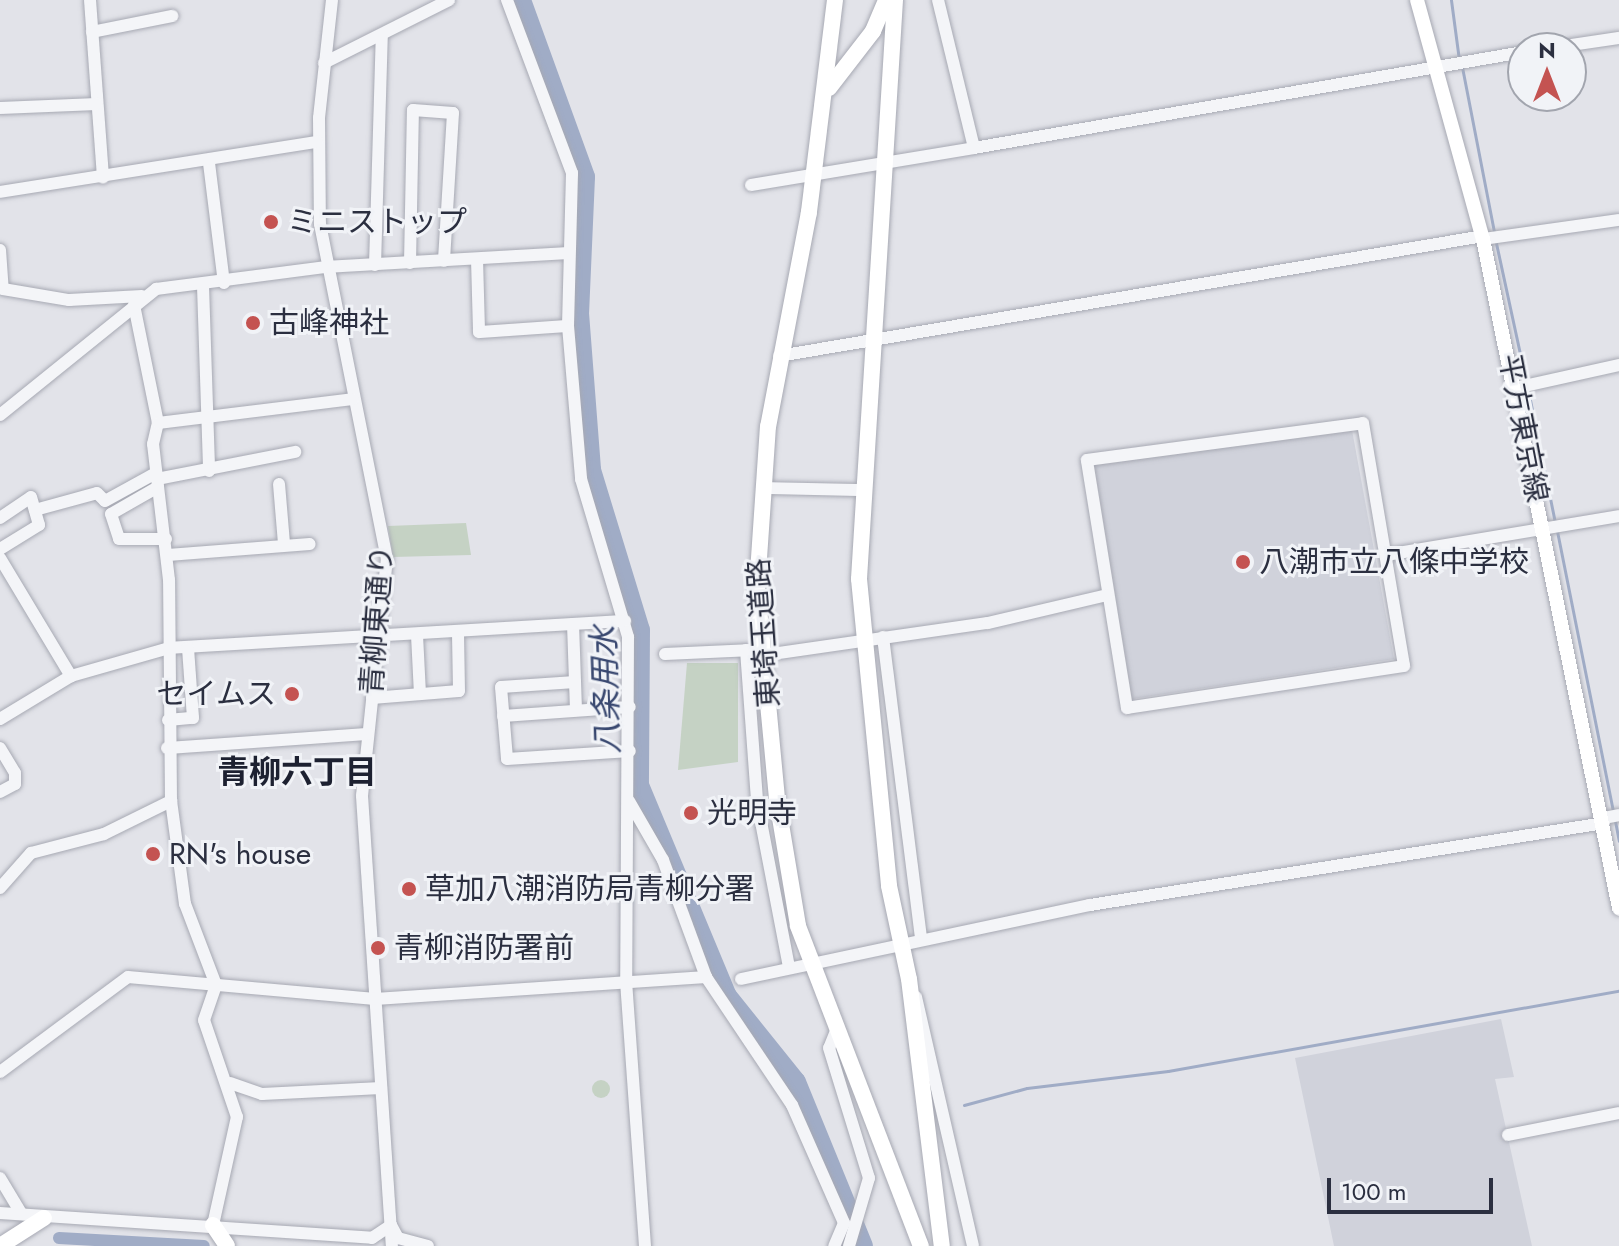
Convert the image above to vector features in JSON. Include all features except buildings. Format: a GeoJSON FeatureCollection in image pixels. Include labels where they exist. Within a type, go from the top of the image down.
{"type":"FeatureCollection","features":[{"type":"Feature","properties":{"kind":"highway","name":"東埼玉道路"},"geometry":{"type":"LineString","coordinates":[[835,0],[815,172],[779,356],[757,546],[784,859],[808,963],[921,1246]]}},
{"type":"Feature","properties":{"kind":"highway"},"geometry":{"type":"LineString","coordinates":[[824,97],[886,0]]}},
{"type":"Feature","properties":{"kind":"highway"},"geometry":{"type":"LineString","coordinates":[[895,0],[870,342],[863,490],[861,640],[900,940],[909,979],[942,1246]]}},
{"type":"Feature","properties":{"kind":"highway"},"geometry":{"type":"LineString","coordinates":[[0,1246],[44,1218]]}},
{"type":"Feature","properties":{"kind":"highway"},"geometry":{"type":"LineString","coordinates":[[213,1225],[227,1246]]}},
{"type":"Feature","properties":{"kind":"main road","name":"平方東京線"},"geometry":{"type":"LineString","coordinates":[[1417,0],[1483,238],[1604,821],[1619,908]]}},
{"type":"Feature","properties":{"kind":"street"},"geometry":{"type":"LineString","coordinates":[[90,0],[103,178]]}},
{"type":"Feature","properties":{"kind":"street","name":"青柳東通り"},"geometry":{"type":"LineString","coordinates":[[332,0],[317,142],[325,267],[386,543],[363,821],[392,1246]]}},
{"type":"Feature","properties":{"kind":"street"},"geometry":{"type":"LineString","coordinates":[[324,63],[449,0]]}},
{"type":"Feature","properties":{"kind":"street"},"geometry":{"type":"LineString","coordinates":[[507,0],[572,173],[568,326],[584,496],[625,621],[630,707],[626,981],[645,1246]]}},
{"type":"Feature","properties":{"kind":"street"},"geometry":{"type":"LineString","coordinates":[[938,0],[974,148]]}},
{"type":"Feature","properties":{"kind":"street"},"geometry":{"type":"LineString","coordinates":[[92,32],[172,16]]}},
{"type":"Feature","properties":{"kind":"street"},"geometry":{"type":"LineString","coordinates":[[375,265],[382,35]]}},
{"type":"Feature","properties":{"kind":"street"},"geometry":{"type":"LineString","coordinates":[[1587,43],[1619,38]]}},
{"type":"Feature","properties":{"kind":"street"},"geometry":{"type":"LineString","coordinates":[[751,185],[1507,55]]}},
{"type":"Feature","properties":{"kind":"street"},"geometry":{"type":"LineString","coordinates":[[0,108],[97,104]]}},
{"type":"Feature","properties":{"kind":"street"},"geometry":{"type":"LineString","coordinates":[[410,263],[413,110],[453,113],[444,261]]}},
{"type":"Feature","properties":{"kind":"street"},"geometry":{"type":"LineString","coordinates":[[0,192],[209,163],[317,142]]}},
{"type":"Feature","properties":{"kind":"street"},"geometry":{"type":"LineString","coordinates":[[209,163],[224,283]]}},
{"type":"Feature","properties":{"kind":"street"},"geometry":{"type":"LineString","coordinates":[[779,356],[1483,238],[1619,220]]}},
{"type":"Feature","properties":{"kind":"street"},"geometry":{"type":"LineString","coordinates":[[0,250],[3,289],[69,300],[138,301],[203,286],[325,267],[569,253]]}},
{"type":"Feature","properties":{"kind":"street"},"geometry":{"type":"LineString","coordinates":[[477,259],[479,332],[568,326]]}},
{"type":"Feature","properties":{"kind":"street"},"geometry":{"type":"LineString","coordinates":[[203,286],[209,470]]}},
{"type":"Feature","properties":{"kind":"street"},"geometry":{"type":"LineString","coordinates":[[2,409],[138,301]]}},
{"type":"Feature","properties":{"kind":"street"},"geometry":{"type":"LineString","coordinates":[[138,301],[158,423],[157,480],[168,555],[167,748],[171,801],[185,904],[216,985],[204,1020],[230,1083],[237,1117],[213,1225]]}},
{"type":"Feature","properties":{"kind":"street"},"geometry":{"type":"LineString","coordinates":[[1515,388],[1619,365]]}},
{"type":"Feature","properties":{"kind":"street"},"geometry":{"type":"LineString","coordinates":[[158,423],[207,422],[353,399]]}},
{"type":"Feature","properties":{"kind":"street"},"geometry":{"type":"LineString","coordinates":[[1363,423],[1386,555],[1404,666],[1187,703],[1127,708],[1087,460],[1363,423]]}},
{"type":"Feature","properties":{"kind":"street"},"geometry":{"type":"LineString","coordinates":[[35,510],[97,493],[105,501],[157,480],[295,452]]}},
{"type":"Feature","properties":{"kind":"street"},"geometry":{"type":"LineString","coordinates":[[157,480],[111,514],[119,539],[166,539]]}},
{"type":"Feature","properties":{"kind":"street"},"geometry":{"type":"LineString","coordinates":[[279,484],[284,543]]}},
{"type":"Feature","properties":{"kind":"street"},"geometry":{"type":"LineString","coordinates":[[765,488],[863,490]]}},
{"type":"Feature","properties":{"kind":"street"},"geometry":{"type":"LineString","coordinates":[[0,518],[31,497],[39,525],[0,549]]}},
{"type":"Feature","properties":{"kind":"street"},"geometry":{"type":"LineString","coordinates":[[1386,555],[1619,516]]}},
{"type":"Feature","properties":{"kind":"street"},"geometry":{"type":"LineString","coordinates":[[168,555],[284,543],[310,544]]}},
{"type":"Feature","properties":{"kind":"street"},"geometry":{"type":"LineString","coordinates":[[2,567],[71,676]]}},
{"type":"Feature","properties":{"kind":"street"},"geometry":{"type":"LineString","coordinates":[[665,654],[765,652],[861,640],[1107,595]]}},
{"type":"Feature","properties":{"kind":"street"},"geometry":{"type":"LineString","coordinates":[[0,719],[71,676],[169,648],[625,621]]}},
{"type":"Feature","properties":{"kind":"street"},"geometry":{"type":"LineString","coordinates":[[573,624],[576,710]]}},
{"type":"Feature","properties":{"kind":"street"},"geometry":{"type":"LineString","coordinates":[[372,698],[459,691],[458,632]]}},
{"type":"Feature","properties":{"kind":"street"},"geometry":{"type":"LineString","coordinates":[[417,635],[420,694]]}},
{"type":"Feature","properties":{"kind":"street"},"geometry":{"type":"LineString","coordinates":[[883,637],[921,936]]}},
{"type":"Feature","properties":{"kind":"street"},"geometry":{"type":"LineString","coordinates":[[168,720],[193,718],[188,648]]}},
{"type":"Feature","properties":{"kind":"street"},"geometry":{"type":"LineString","coordinates":[[746,650],[757,801],[789,967]]}},
{"type":"Feature","properties":{"kind":"street"},"geometry":{"type":"LineString","coordinates":[[575,682],[501,687],[507,759],[630,751]]}},
{"type":"Feature","properties":{"kind":"street"},"geometry":{"type":"LineString","coordinates":[[503,716],[630,707]]}},
{"type":"Feature","properties":{"kind":"street"},"geometry":{"type":"LineString","coordinates":[[167,748],[368,734]]}},
{"type":"Feature","properties":{"kind":"street"},"geometry":{"type":"LineString","coordinates":[[0,748],[15,773],[15,784],[0,792]]}},
{"type":"Feature","properties":{"kind":"street"},"geometry":{"type":"LineString","coordinates":[[0,888],[31,853],[104,834],[171,801]]}},
{"type":"Feature","properties":{"kind":"street"},"geometry":{"type":"LineString","coordinates":[[629,801],[663,860],[706,977],[792,1105],[844,1223],[834,1246]]}},
{"type":"Feature","properties":{"kind":"street"},"geometry":{"type":"LineString","coordinates":[[741,979],[921,936],[1604,821],[1619,815]]}},
{"type":"Feature","properties":{"kind":"street"},"geometry":{"type":"LineString","coordinates":[[0,1072],[128,977],[375,999],[706,977]]}},
{"type":"Feature","properties":{"kind":"street"},"geometry":{"type":"LineString","coordinates":[[909,979],[973,1246]]}},
{"type":"Feature","properties":{"kind":"street"},"geometry":{"type":"LineString","coordinates":[[836,1031],[829,1048],[869,1178],[849,1246]]}},
{"type":"Feature","properties":{"kind":"street"},"geometry":{"type":"LineString","coordinates":[[230,1083],[262,1094],[381,1088]]}},
{"type":"Feature","properties":{"kind":"street"},"geometry":{"type":"LineString","coordinates":[[1508,1135],[1619,1113]]}},
{"type":"Feature","properties":{"kind":"street"},"geometry":{"type":"LineString","coordinates":[[0,1178],[21,1213]]}},
{"type":"Feature","properties":{"kind":"street"},"geometry":{"type":"LineString","coordinates":[[0,1213],[372,1238],[391,1225],[398,1238],[428,1246]]}},
{"type":"Feature","properties":{"kind":"shaded area","name":"八潮市立八條中学校"},"geometry":{"type":"Polygon","coordinates":[[[1352,430],[1394,659],[1132,699],[1094,464],[1352,430]]]}},
{"type":"Feature","properties":{"kind":"shaded area"},"geometry":{"type":"Polygon","coordinates":[[[1501,1019],[1514,1077],[1495,1079],[1532,1246],[1334,1246],[1295,1058],[1501,1019]]]}},
{"type":"Feature","properties":{"kind":"green space"},"geometry":{"type":"Polygon","coordinates":[[[466,523],[471,555],[393,557],[388,526],[466,523]]]}},
{"type":"Feature","properties":{"kind":"green space"},"geometry":{"type":"Polygon","coordinates":[[[687,663],[738,663],[738,762],[678,770],[687,663]]]}},
{"type":"Feature","properties":{"kind":"green space"},"geometry":{"type":"Polygon","coordinates":[[[601,1080],[610,1089],[601,1098],[592,1089],[601,1080]]]}},
{"type":"Feature","properties":{"kind":"waterway","name":"八条用水"},"geometry":{"type":"LineString","coordinates":[[521,0],[585,177],[579,313],[591,470],[640,630],[639,785],[727,996],[796,1082],[863,1246]]}},
{"type":"Feature","properties":{"kind":"waterway"},"geometry":{"type":"LineString","coordinates":[[1451,0],[1459,60]]}},
{"type":"Feature","properties":{"kind":"waterway"},"geometry":{"type":"LineString","coordinates":[[1462,67],[1494,232]]}},
{"type":"Feature","properties":{"kind":"waterway"},"geometry":{"type":"LineString","coordinates":[[1496,243],[1526,382]]}},
{"type":"Feature","properties":{"kind":"waterway"},"geometry":{"type":"LineString","coordinates":[[1528,390],[1555,523]]}},
{"type":"Feature","properties":{"kind":"waterway"},"geometry":{"type":"LineString","coordinates":[[1557,531],[1613,810]]}},
{"type":"Feature","properties":{"kind":"waterway"},"geometry":{"type":"LineString","coordinates":[[1615,821],[1619,841]]}},
{"type":"Feature","properties":{"kind":"waterway"},"geometry":{"type":"LineString","coordinates":[[964,1105],[1027,1088],[1168,1071],[1619,991]]}},
{"type":"Feature","properties":{"kind":"waterway"},"geometry":{"type":"LineString","coordinates":[[59,1238],[204,1246]]}},
{"type":"Feature","properties":{"kind":"place","name":"ミニストップ"},"geometry":{"type":"Point","coordinates":[271,222]}},
{"type":"Feature","properties":{"kind":"place","name":"古峰神社"},"geometry":{"type":"Point","coordinates":[253,323]}},
{"type":"Feature","properties":{"kind":"place","name":"八潮市立八條中学校"},"geometry":{"type":"Point","coordinates":[1243,562]}},
{"type":"Feature","properties":{"kind":"place","name":"セイムス"},"geometry":{"type":"Point","coordinates":[292,694]}},
{"type":"Feature","properties":{"kind":"place","name":"光明寺"},"geometry":{"type":"Point","coordinates":[691,813]}},
{"type":"Feature","properties":{"kind":"place","name":"RN's house"},"geometry":{"type":"Point","coordinates":[153,854]}},
{"type":"Feature","properties":{"kind":"place","name":"草加八潮消防局青柳分署"},"geometry":{"type":"Point","coordinates":[409,889]}},
{"type":"Feature","properties":{"kind":"place","name":"青柳消防署前"},"geometry":{"type":"Point","coordinates":[378,948]}},
{"type":"Feature","properties":{"kind":"district","name":"青柳六丁目"},"geometry":{"type":"Point","coordinates":[297,772]}}]}
